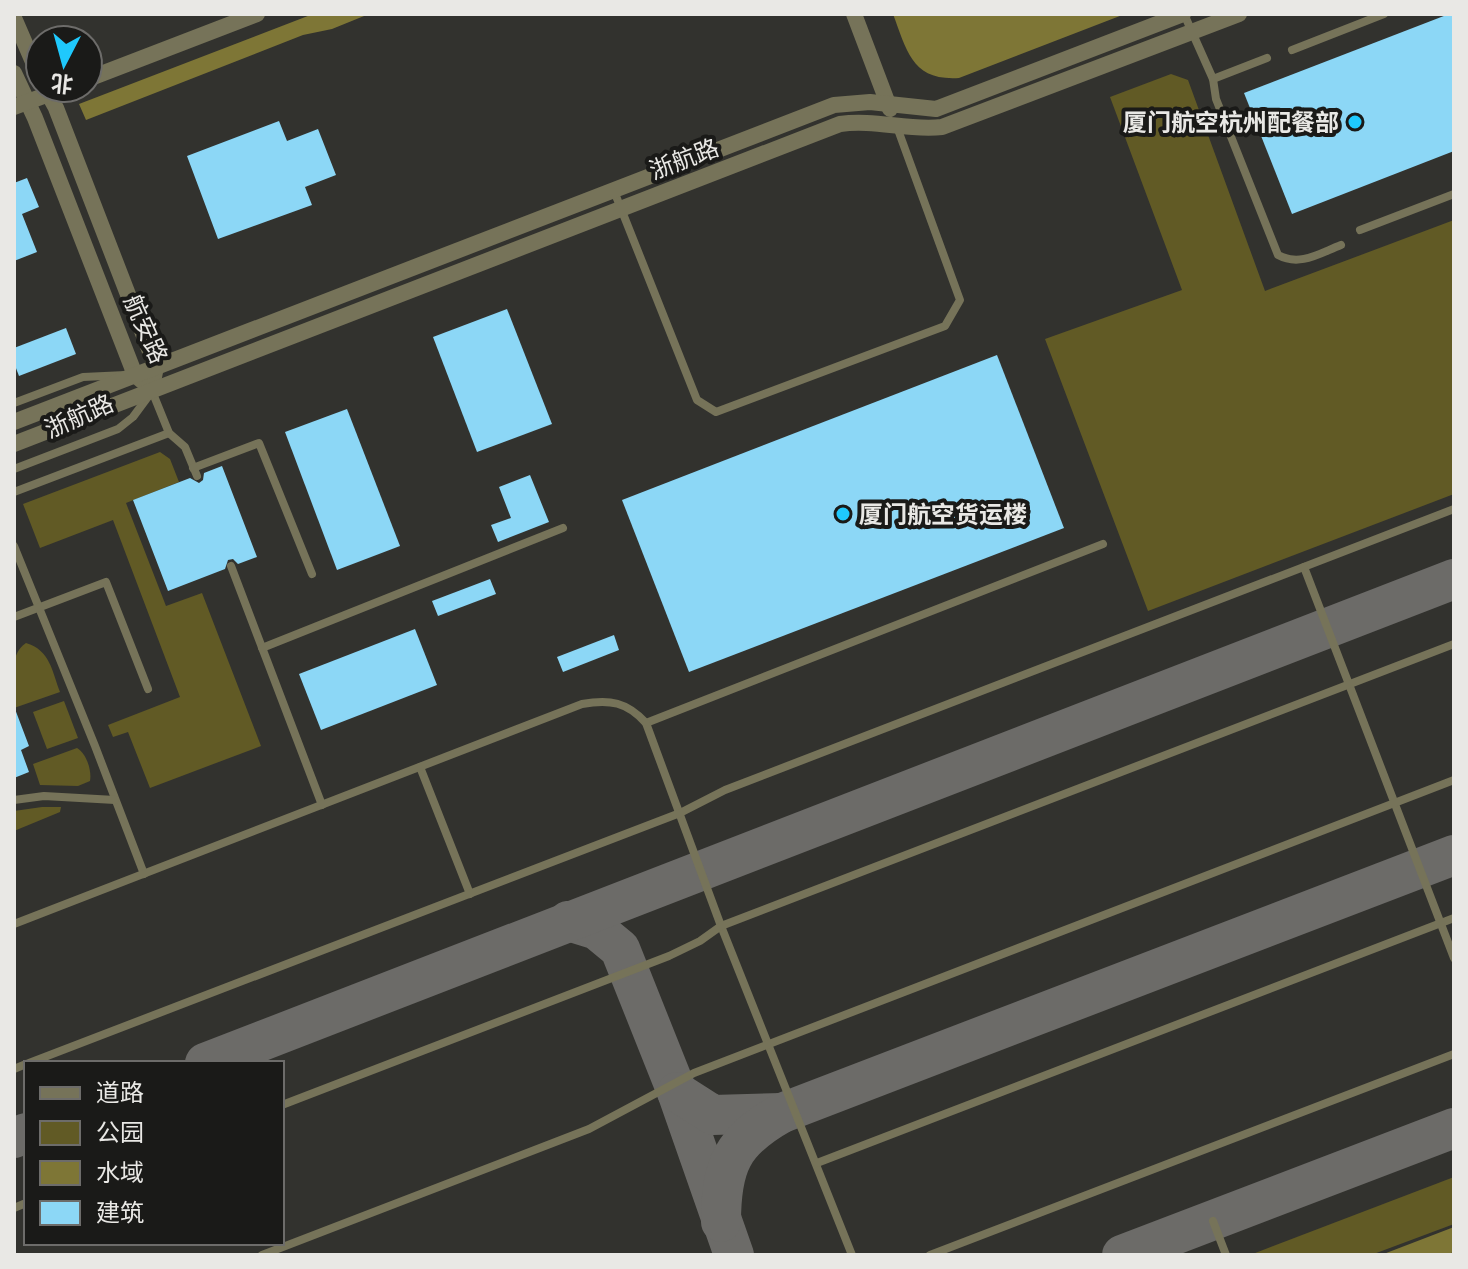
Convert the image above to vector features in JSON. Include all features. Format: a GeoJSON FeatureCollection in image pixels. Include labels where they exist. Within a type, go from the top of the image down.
{"type":"FeatureCollection","features":[{"type":"Feature","properties":{"kind":"street"},"geometry":{"type":"LineString","coordinates":[[104,73],[257,14]]}},
{"type":"Feature","properties":{"kind":"street"},"geometry":{"type":"LineString","coordinates":[[854,14],[897,125]]}},
{"type":"Feature","properties":{"kind":"street","name":"浙航路"},"geometry":{"type":"LineString","coordinates":[[14,422],[834,105],[870,102],[936,109],[1184,14]]}},
{"type":"Feature","properties":{"kind":"street","name":"浙航路"},"geometry":{"type":"LineString","coordinates":[[14,444],[840,124],[864,122],[927,129],[942,127],[1239,14]]}},
{"type":"Feature","properties":{"kind":"street"},"geometry":{"type":"LineString","coordinates":[[14,18],[24,41]]}},
{"type":"Feature","properties":{"kind":"street","name":"航安路"},"geometry":{"type":"LineString","coordinates":[[14,73],[20,105],[135,375],[152,391]]}},
{"type":"Feature","properties":{"kind":"street","name":"航安路"},"geometry":{"type":"LineString","coordinates":[[58,104],[156,367],[152,391]]}},
{"type":"Feature","properties":{"kind":"lane"},"geometry":{"type":"LineString","coordinates":[[1184,14],[1213,79],[1216,99],[1278,255],[1289,261],[1301,261],[1341,245]]}},
{"type":"Feature","properties":{"kind":"lane"},"geometry":{"type":"LineString","coordinates":[[1292,50],[1384,14]]}},
{"type":"Feature","properties":{"kind":"lane"},"geometry":{"type":"LineString","coordinates":[[1213,79],[1267,58]]}},
{"type":"Feature","properties":{"kind":"lane"},"geometry":{"type":"LineString","coordinates":[[614,190],[697,400],[716,412],[945,326],[960,300],[897,125]]}},
{"type":"Feature","properties":{"kind":"lane"},"geometry":{"type":"LineString","coordinates":[[1360,230],[1454,194]]}},
{"type":"Feature","properties":{"kind":"lane","name":"浙航路"},"geometry":{"type":"LineString","coordinates":[[14,403],[83,377],[135,375]]}},
{"type":"Feature","properties":{"kind":"lane"},"geometry":{"type":"LineString","coordinates":[[152,391],[169,433],[185,447],[195,472],[259,443],[312,574]]}},
{"type":"Feature","properties":{"kind":"lane","name":"浙航路"},"geometry":{"type":"LineString","coordinates":[[14,469],[118,429],[133,417],[152,391]]}},
{"type":"Feature","properties":{"kind":"lane"},"geometry":{"type":"LineString","coordinates":[[14,492],[169,433]]}},
{"type":"Feature","properties":{"kind":"lane"},"geometry":{"type":"LineString","coordinates":[[36,1061],[680,813],[725,790],[1454,509]]}},
{"type":"Feature","properties":{"kind":"lane"},"geometry":{"type":"LineString","coordinates":[[262,648],[563,528]]}},
{"type":"Feature","properties":{"kind":"lane"},"geometry":{"type":"LineString","coordinates":[[646,723],[1103,544]]}},
{"type":"Feature","properties":{"kind":"lane"},"geometry":{"type":"LineString","coordinates":[[14,546],[144,874]]}},
{"type":"Feature","properties":{"kind":"lane"},"geometry":{"type":"LineString","coordinates":[[231,566],[322,805]]}},
{"type":"Feature","properties":{"kind":"lane"},"geometry":{"type":"LineString","coordinates":[[1304,567],[1454,958]]}},
{"type":"Feature","properties":{"kind":"lane"},"geometry":{"type":"LineString","coordinates":[[14,617],[106,582],[148,689]]}},
{"type":"Feature","properties":{"kind":"lane"},"geometry":{"type":"LineString","coordinates":[[284,1104],[669,956],[700,941],[721,926],[1454,644]]}},
{"type":"Feature","properties":{"kind":"lane"},"geometry":{"type":"LineString","coordinates":[[14,924],[582,704],[619,702],[635,711],[646,723],[721,926],[852,1255]]}},
{"type":"Feature","properties":{"kind":"lane"},"geometry":{"type":"LineString","coordinates":[[420,767],[470,894]]}},
{"type":"Feature","properties":{"kind":"lane"},"geometry":{"type":"LineString","coordinates":[[262,1255],[589,1129],[694,1073],[1454,780]]}},
{"type":"Feature","properties":{"kind":"lane"},"geometry":{"type":"LineString","coordinates":[[14,800],[44,796],[115,800]]}},
{"type":"Feature","properties":{"kind":"lane"},"geometry":{"type":"LineString","coordinates":[[817,1163],[1454,918]]}},
{"type":"Feature","properties":{"kind":"lane"},"geometry":{"type":"LineString","coordinates":[[930,1255],[1454,1054]]}},
{"type":"Feature","properties":{"kind":"lane"},"geometry":{"type":"LineString","coordinates":[[1213,1221],[1226,1255]]}},
{"type":"Feature","properties":{"kind":"lane"},"geometry":{"type":"LineString","coordinates":[[959,1244],[963,1255]]}},
{"type":"Feature","properties":{"kind":"green space"},"geometry":{"type":"Polygon","coordinates":[[[1171,74],[1188,80],[1265,291],[1454,220],[1454,494],[1148,611],[1045,339],[1182,290],[1110,97],[1171,74]]]}},
{"type":"Feature","properties":{"kind":"green space"},"geometry":{"type":"Polygon","coordinates":[[[160,452],[170,459],[179,482],[126,503],[166,606],[202,593],[261,746],[150,788],[128,732],[113,737],[108,725],[180,697],[113,520],[40,548],[23,504],[160,452]]]}},
{"type":"Feature","properties":{"kind":"green space"},"geometry":{"type":"Polygon","coordinates":[[[26,643],[45,656],[60,692],[14,708],[14,664],[20,648],[26,643]]]}},
{"type":"Feature","properties":{"kind":"green space"},"geometry":{"type":"Polygon","coordinates":[[[64,701],[78,738],[47,749],[33,712],[64,701]]]}},
{"type":"Feature","properties":{"kind":"green space"},"geometry":{"type":"Polygon","coordinates":[[[77,748],[88,762],[90,781],[78,786],[40,785],[33,764],[77,748]]]}},
{"type":"Feature","properties":{"kind":"green space"},"geometry":{"type":"Polygon","coordinates":[[[61,807],[60,812],[14,831],[14,811],[61,807]]]}},
{"type":"Feature","properties":{"kind":"green space"},"geometry":{"type":"Polygon","coordinates":[[[1454,1177],[1454,1224],[1371,1255],[1250,1255],[1454,1177]]]}},
{"type":"Feature","properties":{"kind":"water"},"geometry":{"type":"Polygon","coordinates":[[[313,14],[369,14],[332,29],[303,35],[86,120],[79,104],[104,104],[104,94],[313,14]]]}},
{"type":"Feature","properties":{"kind":"water"},"geometry":{"type":"Polygon","coordinates":[[[893,14],[1125,14],[959,78],[943,78],[921,69],[914,61],[893,14]]]}},
{"type":"Feature","properties":{"kind":"water"},"geometry":{"type":"Polygon","coordinates":[[[1454,1227],[1454,1252],[1445,1255],[1381,1255],[1454,1227]]]}},
{"type":"Feature","properties":{"kind":"building","name":"厦门航空杭州配餐部"},"geometry":{"type":"Polygon","coordinates":[[[1454,14],[1454,151],[1292,214],[1244,93],[1454,14]]]}},
{"type":"Feature","properties":{"kind":"building"},"geometry":{"type":"Polygon","coordinates":[[[279,121],[287,141],[318,129],[336,175],[305,187],[312,205],[218,239],[187,156],[279,121]]]}},
{"type":"Feature","properties":{"kind":"building"},"geometry":{"type":"Polygon","coordinates":[[[27,178],[39,207],[22,214],[37,252],[14,261],[14,183],[27,178]]]}},
{"type":"Feature","properties":{"kind":"building"},"geometry":{"type":"Polygon","coordinates":[[[507,309],[552,424],[477,452],[433,337],[507,309]]]}},
{"type":"Feature","properties":{"kind":"building"},"geometry":{"type":"Polygon","coordinates":[[[66,328],[76,354],[19,376],[14,363],[14,348],[66,328]]]}},
{"type":"Feature","properties":{"kind":"building","name":"厦门航空货运楼"},"geometry":{"type":"Polygon","coordinates":[[[997,355],[1064,528],[689,672],[622,500],[997,355]]]}},
{"type":"Feature","properties":{"kind":"building"},"geometry":{"type":"Polygon","coordinates":[[[347,409],[400,546],[337,570],[285,432],[347,409]]]}},
{"type":"Feature","properties":{"kind":"building"},"geometry":{"type":"Polygon","coordinates":[[[222,466],[257,557],[238,564],[233,559],[228,560],[225,569],[168,591],[133,500],[190,478],[199,483],[204,473],[222,466]]]}},
{"type":"Feature","properties":{"kind":"building"},"geometry":{"type":"Polygon","coordinates":[[[530,475],[549,522],[498,542],[491,525],[511,518],[499,487],[530,475]]]}},
{"type":"Feature","properties":{"kind":"building"},"geometry":{"type":"Polygon","coordinates":[[[490,579],[496,594],[438,616],[432,601],[490,579]]]}},
{"type":"Feature","properties":{"kind":"building"},"geometry":{"type":"Polygon","coordinates":[[[415,629],[437,685],[321,730],[299,674],[415,629]]]}},
{"type":"Feature","properties":{"kind":"building"},"geometry":{"type":"Polygon","coordinates":[[[614,635],[619,650],[563,672],[557,657],[614,635]]]}},
{"type":"Feature","properties":{"kind":"building"},"geometry":{"type":"Polygon","coordinates":[[[15,709],[29,746],[21,750],[29,772],[14,778],[15,709]]]}},
{"type":"Feature","properties":{"kind":"taxiway"},"geometry":{"type":"LineString","coordinates":[[210,1061],[1454,579]]}},
{"type":"Feature","properties":{"kind":"taxiway"},"geometry":{"type":"LineString","coordinates":[[721,1222],[724,1185],[733,1157],[751,1134],[782,1113],[1454,855]]}},
{"type":"Feature","properties":{"kind":"taxiway"},"geometry":{"type":"LineString","coordinates":[[568,921],[597,930],[620,949],[677,1092],[734,1255]]}},
{"type":"Feature","properties":{"kind":"taxiway"},"geometry":{"type":"LineString","coordinates":[[677,1092],[713,1115],[782,1113]]}},
{"type":"Feature","properties":{"kind":"taxiway"},"geometry":{"type":"LineString","coordinates":[[1122,1255],[1454,1128]]}},
{"type":"Feature","properties":{"kind":"taxiway"},"geometry":{"type":"LineString","coordinates":[[14,1138],[24,1134]]}},
{"type":"Feature","properties":{"kind":"place","name":"厦门航空杭州配餐部"},"geometry":{"type":"Point","coordinates":[1355,122]}},
{"type":"Feature","properties":{"kind":"place","name":"厦门航空货运楼"},"geometry":{"type":"Point","coordinates":[843,514]}}]}
